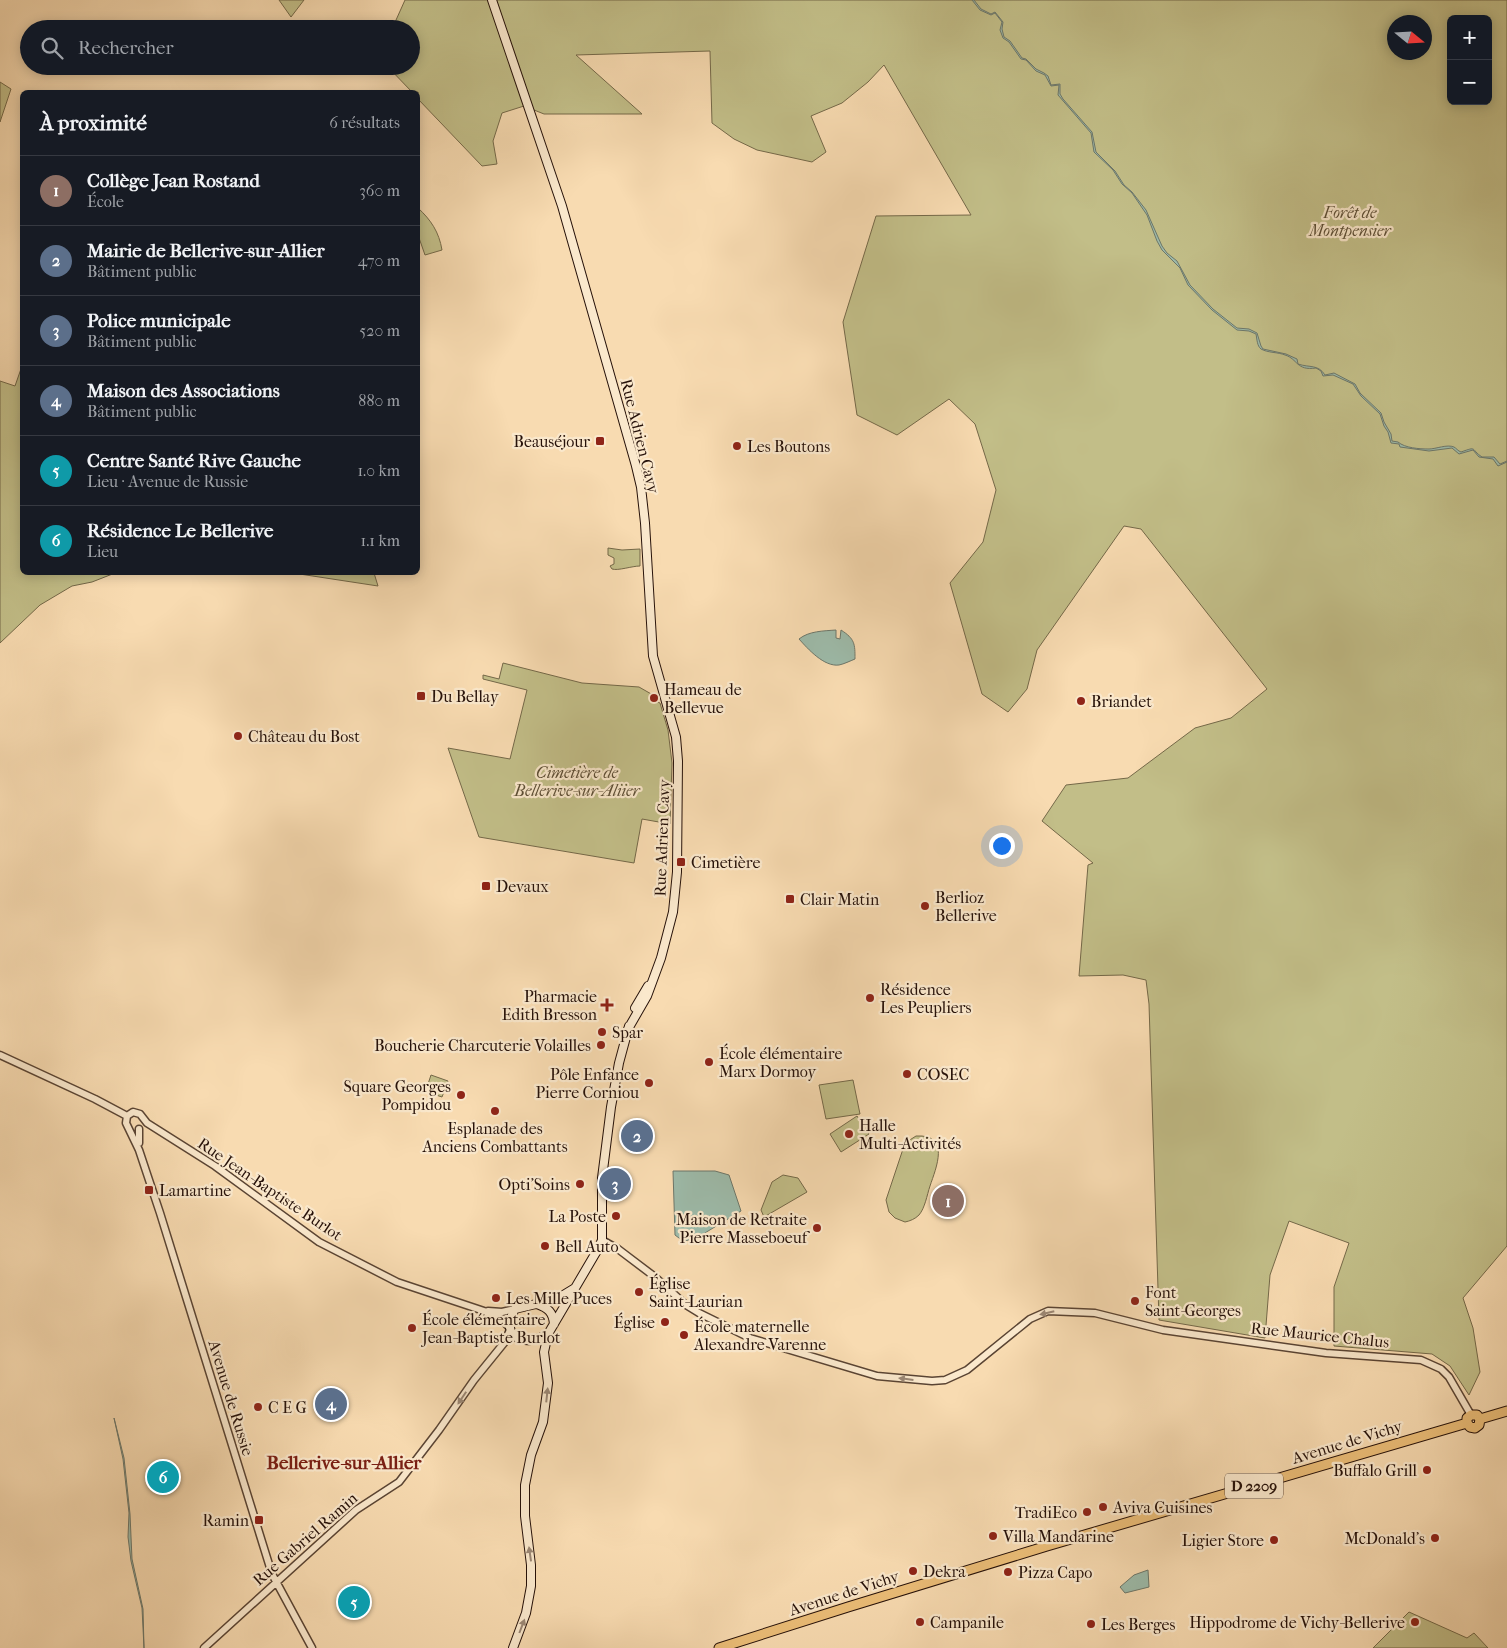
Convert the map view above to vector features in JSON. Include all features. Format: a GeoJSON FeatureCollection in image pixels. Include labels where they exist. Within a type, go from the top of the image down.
{"type":"FeatureCollection","features":[{"type":"Feature","properties":{"kind":"main road","name":"Rue Adrien Cavy"},"geometry":{"type":"LineString","coordinates":[[492,0],[562,206],[626,425],[641,487],[645,523],[652,646],[676,737],[678,761],[677,884],[669,934],[653,979],[637,1004],[619,1063],[602,1178],[602,1240]]}},
{"type":"Feature","properties":{"kind":"main road"},"geometry":{"type":"LineString","coordinates":[[513,1648],[526,1613],[531,1586],[531,1565],[525,1516],[525,1485],[531,1454],[543,1422],[548,1383],[544,1352],[548,1334],[602,1240]]}},
{"type":"Feature","properties":{"kind":"main road"},"geometry":{"type":"LineString","coordinates":[[548,1334],[542,1338],[523,1340],[515,1337],[510,1329],[510,1319],[515,1309],[556,1299],[575,1288]]}},
{"type":"Feature","properties":{"kind":"main road"},"geometry":{"type":"LineString","coordinates":[[537,1304],[551,1312],[554,1324]]}},
{"type":"Feature","properties":{"kind":"main road","name":"Avenue de Vichy"},"geometry":{"type":"LineString","coordinates":[[719,1648],[1047,1546],[1473,1419],[1507,1411]]}},
{"type":"Feature","properties":{"kind":"street"},"geometry":{"type":"LineString","coordinates":[[0,1055],[102,1102],[127,1116]]}},
{"type":"Feature","properties":{"kind":"street"},"geometry":{"type":"LineString","coordinates":[[127,1116],[131,1113],[138,1113],[144,1119],[140,1128]]}},
{"type":"Feature","properties":{"kind":"street"},"geometry":{"type":"LineString","coordinates":[[127,1116],[126,1123],[134,1130],[154,1128]]}},
{"type":"Feature","properties":{"kind":"street","name":"Rue Jean-Baptiste Burlot"},"geometry":{"type":"LineString","coordinates":[[144,1119],[154,1128],[215,1166],[319,1242],[396,1282],[484,1311],[501,1319],[510,1329]]}},
{"type":"Feature","properties":{"kind":"street","name":"Avenue de Russie"},"geometry":{"type":"LineString","coordinates":[[130,1128],[139,1150],[269,1566],[312,1648]]}},
{"type":"Feature","properties":{"kind":"street","name":"Avenue de Russie"},"geometry":{"type":"LineString","coordinates":[[139,1150],[140,1128]]}},
{"type":"Feature","properties":{"kind":"street","name":"Rue Maurice Chalus"},"geometry":{"type":"LineString","coordinates":[[602,1240],[618,1250],[686,1304],[750,1338],[877,1376],[932,1381],[945,1380],[956,1376],[990,1353],[1004,1339],[1030,1319],[1041,1313],[1057,1310],[1109,1315],[1163,1330],[1326,1353],[1421,1360],[1441,1369],[1449,1377],[1473,1419]]}},
{"type":"Feature","properties":{"kind":"street","name":"Rue Jean-Baptiste Burlot"},"geometry":{"type":"LineString","coordinates":[[484,1311],[502,1312],[515,1309]]}},
{"type":"Feature","properties":{"kind":"street","name":"Rue Gabriel Ramin"},"geometry":{"type":"LineString","coordinates":[[204,1648],[356,1510],[399,1482],[474,1380],[504,1343],[510,1329]]}},
{"type":"Feature","properties":{"kind":"green space"},"geometry":{"type":"Polygon","coordinates":[[[279,0],[304,0],[291,17],[279,0]]]}},
{"type":"Feature","properties":{"kind":"green space","name":"Forêt de Montpensier"},"geometry":{"type":"Polygon","coordinates":[[[405,0],[1507,0],[1507,1246],[1463,1298],[1473,1328],[1480,1372],[1469,1395],[1450,1366],[1432,1354],[1334,1346],[1334,1287],[1349,1243],[1289,1221],[1270,1275],[1265,1338],[1159,1320],[1149,1004],[1146,980],[1123,975],[1079,976],[1088,865],[1093,863],[1042,821],[1066,785],[1128,778],[1195,728],[1231,718],[1267,689],[1141,529],[1124,526],[1037,650],[1027,689],[1008,712],[982,694],[950,583],[983,542],[996,490],[975,424],[949,399],[897,435],[857,415],[843,322],[876,216],[971,215],[884,65],[868,82],[842,103],[811,116],[826,152],[812,162],[757,150],[734,139],[712,123],[710,51],[576,55],[642,114],[544,114],[524,106],[502,113],[493,141],[497,164],[482,166],[420,101],[420,90],[410,90],[396,75],[420,75],[420,20],[396,20],[405,0]]]}},
{"type":"Feature","properties":{"kind":"green space"},"geometry":{"type":"Polygon","coordinates":[[[0,82],[11,89],[0,122],[0,82]]]}},
{"type":"Feature","properties":{"kind":"green space"},"geometry":{"type":"Polygon","coordinates":[[[420,210],[434,227],[442,250],[425,255],[420,241],[420,210]]]}},
{"type":"Feature","properties":{"kind":"green space"},"geometry":{"type":"Polygon","coordinates":[[[20,372],[20,575],[110,575],[92,582],[72,586],[40,605],[0,643],[0,381],[15,386],[20,372]]]}},
{"type":"Feature","properties":{"kind":"green space"},"geometry":{"type":"Polygon","coordinates":[[[608,548],[622,550],[640,549],[640,566],[612,569],[610,566],[614,564],[614,558],[608,555],[608,548]]]}},
{"type":"Feature","properties":{"kind":"green space"},"geometry":{"type":"Polygon","coordinates":[[[306,575],[375,575],[378,586],[306,575]]]}},
{"type":"Feature","properties":{"kind":"green space","name":"Cimetière de Bellerive-sur-Aliier"},"geometry":{"type":"Polygon","coordinates":[[[503,663],[582,683],[639,687],[653,695],[651,699],[660,703],[668,730],[672,763],[670,824],[642,819],[634,863],[479,837],[448,748],[510,759],[527,690],[483,679],[483,675],[499,679],[503,663]]]}},
{"type":"Feature","properties":{"kind":"green space"},"geometry":{"type":"Polygon","coordinates":[[[431,1075],[448,1081],[442,1097],[433,1094],[428,1084],[431,1075]]]}},
{"type":"Feature","properties":{"kind":"green space"},"geometry":{"type":"Polygon","coordinates":[[[853,1080],[860,1114],[826,1119],[819,1085],[853,1080]]]}},
{"type":"Feature","properties":{"kind":"green space","name":"Halle Multi-Activités"},"geometry":{"type":"Polygon","coordinates":[[[857,1116],[869,1134],[841,1152],[830,1134],[857,1116]]]}},
{"type":"Feature","properties":{"kind":"green space"},"geometry":{"type":"Polygon","coordinates":[[[916,1136],[934,1140],[937,1146],[937,1162],[921,1212],[914,1219],[905,1222],[895,1218],[889,1212],[886,1200],[905,1143],[916,1136]]]}},
{"type":"Feature","properties":{"kind":"green space"},"geometry":{"type":"Polygon","coordinates":[[[783,1175],[798,1178],[807,1192],[764,1217],[761,1210],[772,1182],[783,1175]]]}},
{"type":"Feature","properties":{"kind":"green space","name":"Hippodrome de Vichy-Bellerive"},"geometry":{"type":"Polygon","coordinates":[[[1409,1612],[1467,1638],[1474,1633],[1488,1648],[1373,1648],[1409,1612]]]}},
{"type":"Feature","properties":{"kind":"shaded area"},"geometry":{"type":"Polygon","coordinates":[[[972,0],[981,9],[991,14],[995,12],[1003,22],[1004,37],[1010,41],[1022,58],[1026,59],[1036,69],[1048,76],[1051,85],[1060,84],[1060,94],[1063,99],[1092,132],[1096,152],[1115,171],[1124,185],[1132,192],[1146,210],[1162,246],[1177,261],[1190,285],[1213,309],[1237,328],[1249,329],[1257,333],[1263,349],[1286,354],[1297,359],[1298,364],[1293,359],[1282,354],[1261,349],[1256,334],[1237,330],[1212,310],[1188,285],[1180,268],[1162,250],[1147,215],[1132,193],[1122,184],[1113,170],[1094,152],[1091,133],[1058,95],[1059,85],[1051,86],[1045,75],[1036,71],[1026,60],[1021,59],[1009,42],[1003,38],[1000,30],[1002,22],[995,13],[991,15],[980,10],[972,0]]]}},
{"type":"Feature","properties":{"kind":"shaded area"},"geometry":{"type":"Polygon","coordinates":[[[1298,364],[1317,368],[1320,369],[1325,375],[1334,373],[1355,384],[1360,393],[1381,413],[1391,434],[1392,441],[1417,448],[1429,449],[1451,446],[1461,452],[1473,449],[1482,457],[1494,457],[1500,464],[1507,462],[1498,466],[1493,459],[1479,457],[1473,450],[1459,454],[1452,448],[1429,451],[1400,447],[1399,444],[1391,443],[1380,414],[1361,396],[1353,384],[1333,375],[1323,376],[1321,371],[1316,368],[1305,368],[1298,364]]]}},
{"type":"Feature","properties":{"kind":"shaded area"},"geometry":{"type":"Polygon","coordinates":[[[836,630],[836,638],[840,639],[841,630],[852,639],[854,646],[855,659],[841,665],[833,665],[822,660],[799,639],[812,633],[836,630]]]}},
{"type":"Feature","properties":{"kind":"shaded area"},"geometry":{"type":"Polygon","coordinates":[[[673,1171],[715,1171],[729,1175],[741,1211],[695,1239],[683,1241],[675,1235],[673,1171]]]}},
{"type":"Feature","properties":{"kind":"shaded area"},"geometry":{"type":"Polygon","coordinates":[[[114,1418],[124,1458],[130,1514],[132,1559],[143,1609],[144,1648],[142,1608],[131,1561],[128,1537],[129,1513],[123,1459],[114,1418]]]}},
{"type":"Feature","properties":{"kind":"shaded area"},"geometry":{"type":"Polygon","coordinates":[[[1148,1570],[1149,1587],[1125,1593],[1120,1587],[1134,1575],[1148,1570]]]}},
{"type":"Feature","properties":{"kind":"place","name":"Beauséjour"},"geometry":{"type":"Point","coordinates":[600,441]}},
{"type":"Feature","properties":{"kind":"place","name":"Les Boutons"},"geometry":{"type":"Point","coordinates":[737,446]}},
{"type":"Feature","properties":{"kind":"place","name":"Du Bellay"},"geometry":{"type":"Point","coordinates":[421,696]}},
{"type":"Feature","properties":{"kind":"place","name":"Hameau de Bellevue"},"geometry":{"type":"Point","coordinates":[654,698]}},
{"type":"Feature","properties":{"kind":"place","name":"Briandet"},"geometry":{"type":"Point","coordinates":[1081,701]}},
{"type":"Feature","properties":{"kind":"place","name":"Château du Bost"},"geometry":{"type":"Point","coordinates":[238,736]}},
{"type":"Feature","properties":{"kind":"place","name":"Cimetière"},"geometry":{"type":"Point","coordinates":[681,862]}},
{"type":"Feature","properties":{"kind":"place","name":"Devaux"},"geometry":{"type":"Point","coordinates":[486,886]}},
{"type":"Feature","properties":{"kind":"place","name":"Clair Matin"},"geometry":{"type":"Point","coordinates":[790,899]}},
{"type":"Feature","properties":{"kind":"place","name":"Berlioz Bellerive"},"geometry":{"type":"Point","coordinates":[925,906]}},
{"type":"Feature","properties":{"kind":"place","name":"Résidence Les Peupliers"},"geometry":{"type":"Point","coordinates":[870,998]}},
{"type":"Feature","properties":{"kind":"place","name":"Pharmacie Edith Bresson"},"geometry":{"type":"Point","coordinates":[607,1005]}},
{"type":"Feature","properties":{"kind":"place","name":"Spar"},"geometry":{"type":"Point","coordinates":[602,1032]}},
{"type":"Feature","properties":{"kind":"place","name":"Boucherie Charcuterie Volailles"},"geometry":{"type":"Point","coordinates":[601,1045]}},
{"type":"Feature","properties":{"kind":"place","name":"École élémentaire Marx Dormoy"},"geometry":{"type":"Point","coordinates":[709,1062]}},
{"type":"Feature","properties":{"kind":"place","name":"COSEC"},"geometry":{"type":"Point","coordinates":[907,1074]}},
{"type":"Feature","properties":{"kind":"place","name":"Pôle Enfance Pierre Corniou"},"geometry":{"type":"Point","coordinates":[649,1083]}},
{"type":"Feature","properties":{"kind":"place","name":"Square Georges Pompidou"},"geometry":{"type":"Point","coordinates":[461,1095]}},
{"type":"Feature","properties":{"kind":"place","name":"Esplanade des Anciens Combattants"},"geometry":{"type":"Point","coordinates":[495,1111]}},
{"type":"Feature","properties":{"kind":"place","name":"Halle Multi-Activités"},"geometry":{"type":"Point","coordinates":[849,1134]}},
{"type":"Feature","properties":{"kind":"place","name":"Mairie de Bellerive-sur-Allier"},"geometry":{"type":"Point","coordinates":[637,1136]}},
{"type":"Feature","properties":{"kind":"place","name":"Opti'Soins"},"geometry":{"type":"Point","coordinates":[580,1184]}},
{"type":"Feature","properties":{"kind":"place","name":"Police municipale"},"geometry":{"type":"Point","coordinates":[615,1184]}},
{"type":"Feature","properties":{"kind":"place","name":"Lamartine"},"geometry":{"type":"Point","coordinates":[149,1190]}},
{"type":"Feature","properties":{"kind":"place","name":"Collège Jean Rostand"},"geometry":{"type":"Point","coordinates":[948,1201]}},
{"type":"Feature","properties":{"kind":"place","name":"La Poste"},"geometry":{"type":"Point","coordinates":[616,1216]}},
{"type":"Feature","properties":{"kind":"place","name":"Maison de Retraite Pierre Masseboeuf"},"geometry":{"type":"Point","coordinates":[817,1228]}},
{"type":"Feature","properties":{"kind":"place","name":"Bell Auto"},"geometry":{"type":"Point","coordinates":[545,1246]}},
{"type":"Feature","properties":{"kind":"place","name":"Église Saint-Laurian"},"geometry":{"type":"Point","coordinates":[639,1292]}},
{"type":"Feature","properties":{"kind":"place","name":"Les Mille Puces"},"geometry":{"type":"Point","coordinates":[496,1298]}},
{"type":"Feature","properties":{"kind":"place","name":"Font Saint-Georges"},"geometry":{"type":"Point","coordinates":[1135,1301]}},
{"type":"Feature","properties":{"kind":"place","name":"Église"},"geometry":{"type":"Point","coordinates":[665,1322]}},
{"type":"Feature","properties":{"kind":"place","name":"École élémentaire Jean-Baptiste Burlot"},"geometry":{"type":"Point","coordinates":[412,1328]}},
{"type":"Feature","properties":{"kind":"place","name":"École maternelle Alexandre Varenne"},"geometry":{"type":"Point","coordinates":[684,1335]}},
{"type":"Feature","properties":{"kind":"place","name":"Maison des Associations"},"geometry":{"type":"Point","coordinates":[331,1404]}},
{"type":"Feature","properties":{"kind":"place","name":"C E G"},"geometry":{"type":"Point","coordinates":[258,1407]}},
{"type":"Feature","properties":{"kind":"place","name":"Buffalo Grill"},"geometry":{"type":"Point","coordinates":[1427,1470]}},
{"type":"Feature","properties":{"kind":"place","name":"Résidence Le Bellerive"},"geometry":{"type":"Point","coordinates":[163,1477]}},
{"type":"Feature","properties":{"kind":"place","name":"Aviva Cuisines"},"geometry":{"type":"Point","coordinates":[1103,1507]}},
{"type":"Feature","properties":{"kind":"place","name":"TradiEco"},"geometry":{"type":"Point","coordinates":[1087,1512]}},
{"type":"Feature","properties":{"kind":"place","name":"Ramin"},"geometry":{"type":"Point","coordinates":[259,1520]}},
{"type":"Feature","properties":{"kind":"place","name":"Villa Mandarine"},"geometry":{"type":"Point","coordinates":[993,1536]}},
{"type":"Feature","properties":{"kind":"place","name":"McDonald's"},"geometry":{"type":"Point","coordinates":[1435,1538]}},
{"type":"Feature","properties":{"kind":"place","name":"Ligier Store"},"geometry":{"type":"Point","coordinates":[1274,1540]}},
{"type":"Feature","properties":{"kind":"place","name":"Dekra"},"geometry":{"type":"Point","coordinates":[913,1571]}},
{"type":"Feature","properties":{"kind":"place","name":"Pizza Capo"},"geometry":{"type":"Point","coordinates":[1008,1572]}},
{"type":"Feature","properties":{"kind":"place","name":"Centre Santé Rive Gauche"},"geometry":{"type":"Point","coordinates":[354,1602]}},
{"type":"Feature","properties":{"kind":"place","name":"Campanile"},"geometry":{"type":"Point","coordinates":[920,1622]}},
{"type":"Feature","properties":{"kind":"place","name":"Hippodrome de Vichy-Bellerive"},"geometry":{"type":"Point","coordinates":[1415,1622]}},
{"type":"Feature","properties":{"kind":"place","name":"Les Berges"},"geometry":{"type":"Point","coordinates":[1091,1624]}},
{"type":"Feature","properties":{"kind":"district","name":"Bellerive-sur-Allier"},"geometry":{"type":"Point","coordinates":[344,1463]}}]}
